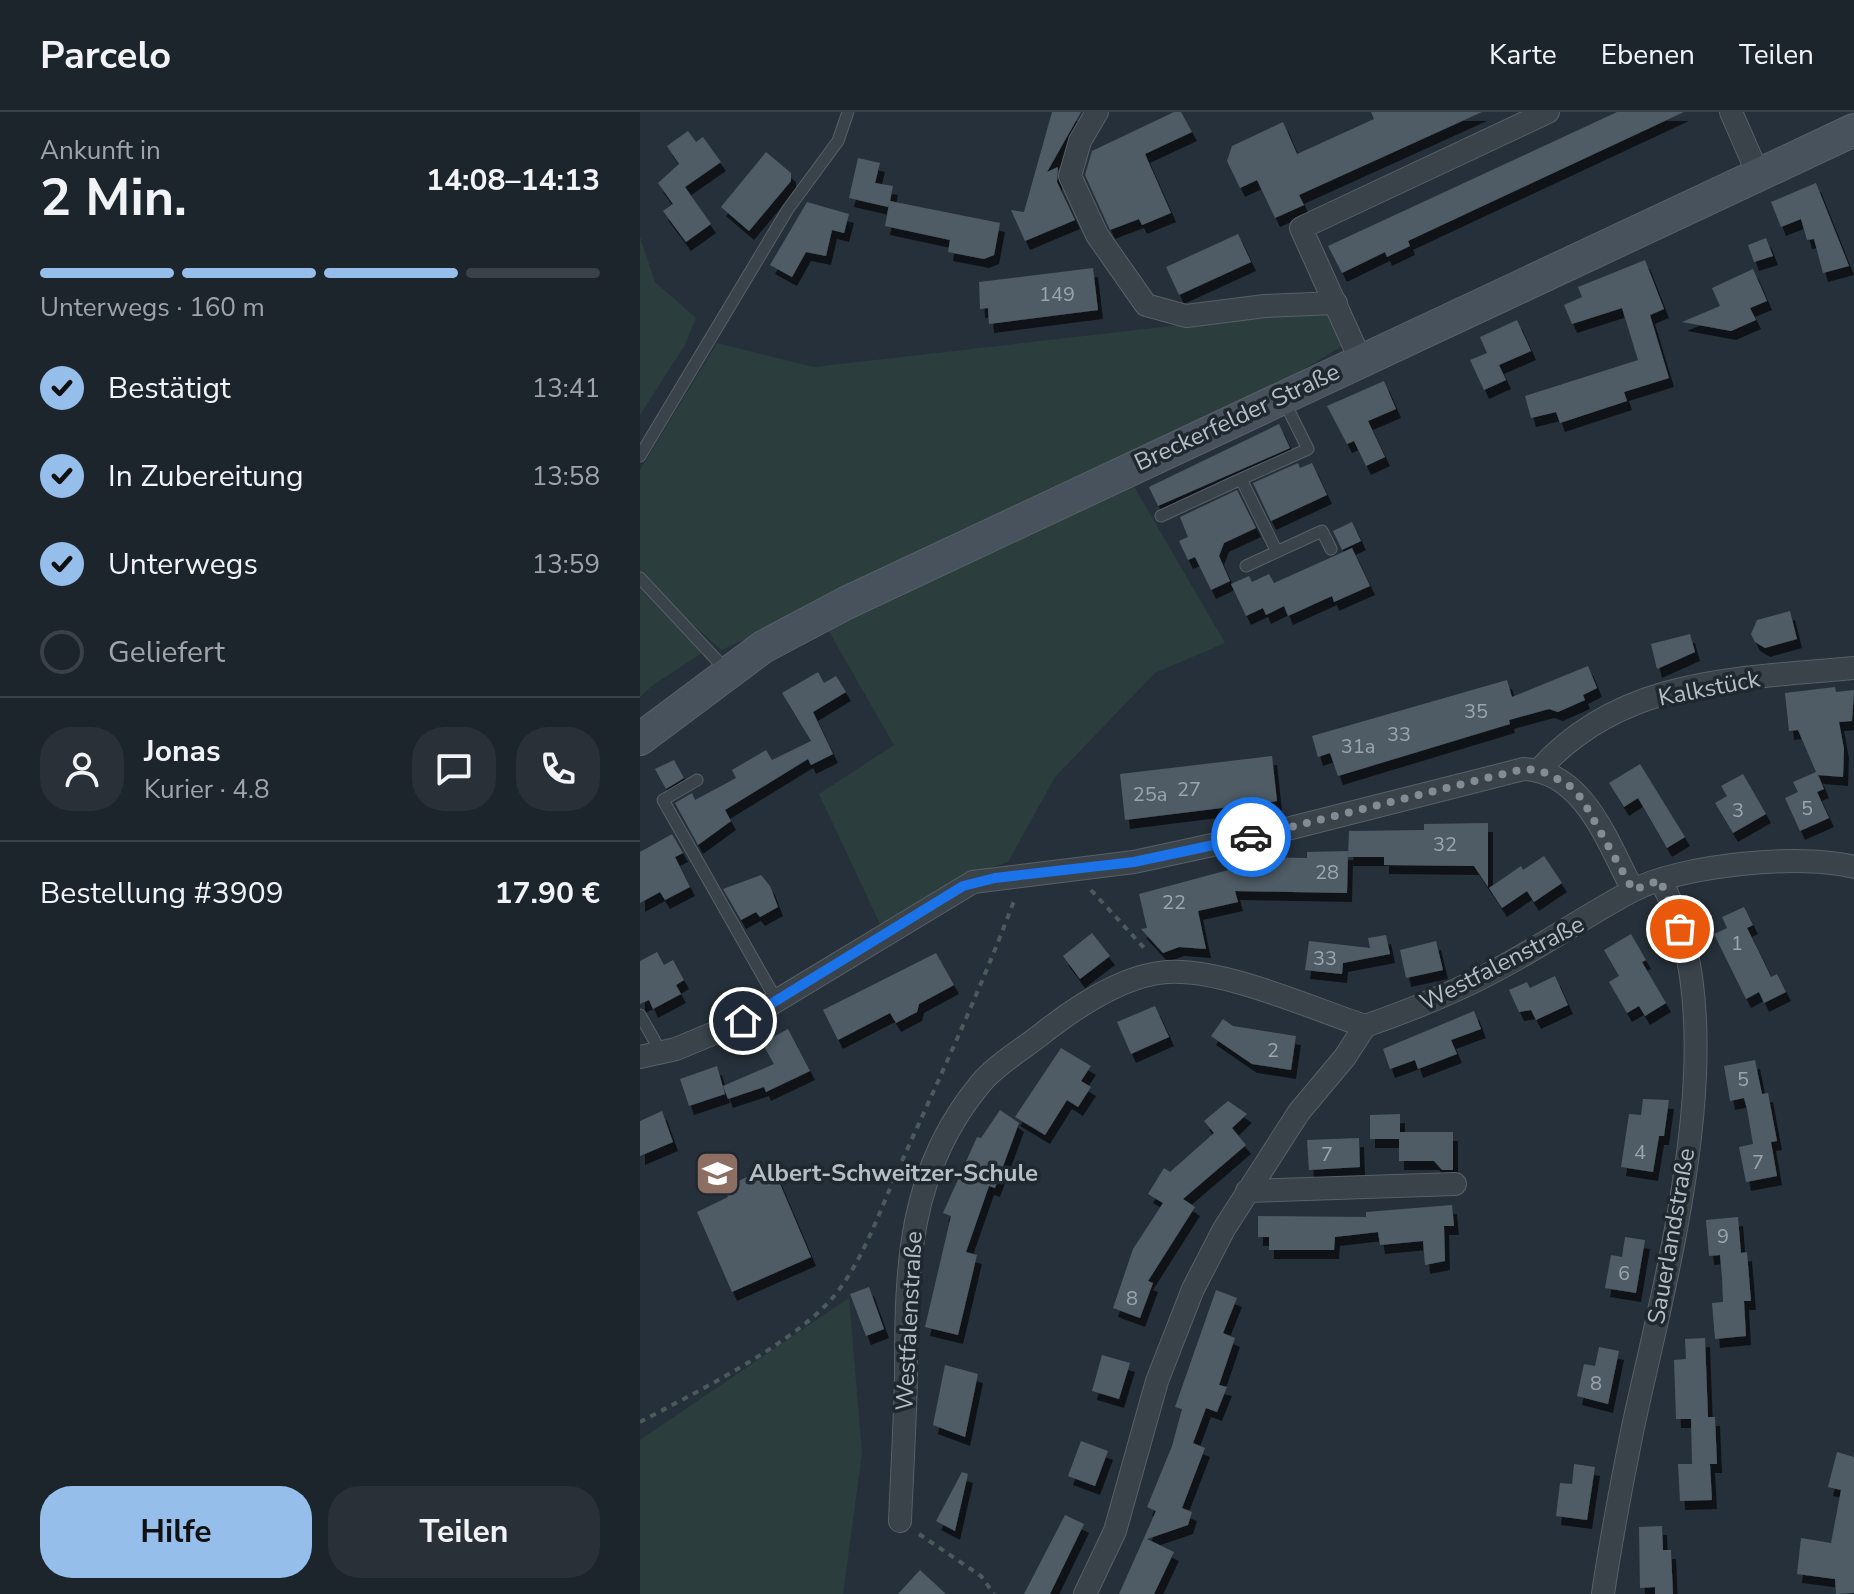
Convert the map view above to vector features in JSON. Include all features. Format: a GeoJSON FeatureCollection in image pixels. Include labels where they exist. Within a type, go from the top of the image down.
{"type":"FeatureCollection","features":[{"type":"Feature","properties":{"kind":"main road","name":"Breckerfelder Straße"},"geometry":{"type":"LineString","coordinates":[[640,739],[763,647],[846,603],[1281,396],[1854,130]]}},
{"type":"Feature","properties":{"kind":"street"},"geometry":{"type":"LineString","coordinates":[[1097,112],[1080,141],[1070,176],[1097,235],[1146,305],[1186,316],[1265,306],[1336,303]]}},
{"type":"Feature","properties":{"kind":"street"},"geometry":{"type":"LineString","coordinates":[[1360,359],[1301,228],[1548,112]]}},
{"type":"Feature","properties":{"kind":"street"},"geometry":{"type":"LineString","coordinates":[[1731,112],[1758,174]]}},
{"type":"Feature","properties":{"kind":"street","name":"Kalkstück"},"geometry":{"type":"LineString","coordinates":[[1539,770],[1565,740],[1585,727],[1667,691],[1720,680],[1854,668]]}},
{"type":"Feature","properties":{"kind":"street"},"geometry":{"type":"LineString","coordinates":[[651,1054],[743,1021],[963,886],[1024,874],[1073,871],[1149,859],[1291,828],[1493,776],[1539,770],[1568,784],[1582,799],[1633,890]]}},
{"type":"Feature","properties":{"kind":"street","name":"Westfalenstraße"},"geometry":{"type":"LineString","coordinates":[[900,1521],[905,1318],[914,1222],[923,1184],[947,1133],[982,1081],[1067,1013],[1128,982],[1166,972],[1214,976],[1365,1026],[1490,974],[1633,890],[1660,880],[1781,859],[1827,861],[1854,867]]}},
{"type":"Feature","properties":{"kind":"street","name":"Sauerlandstraße"},"geometry":{"type":"LineString","coordinates":[[1603,1594],[1633,1430],[1672,1246],[1683,1181],[1695,1053],[1694,990],[1680,929],[1660,880]]}},
{"type":"Feature","properties":{"kind":"street"},"geometry":{"type":"LineString","coordinates":[[1085,1594],[1115,1531],[1173,1337],[1193,1289],[1247,1191],[1299,1112],[1345,1057],[1365,1026]]}},
{"type":"Feature","properties":{"kind":"street"},"geometry":{"type":"LineString","coordinates":[[1247,1191],[1455,1184]]}},
{"type":"Feature","properties":{"kind":"lane"},"geometry":{"type":"LineString","coordinates":[[640,456],[788,209],[838,141],[848,112]]}},
{"type":"Feature","properties":{"kind":"lane"},"geometry":{"type":"LineString","coordinates":[[1161,516],[1308,449],[1281,396]]}},
{"type":"Feature","properties":{"kind":"lane"},"geometry":{"type":"LineString","coordinates":[[1241,479],[1277,552]]}},
{"type":"Feature","properties":{"kind":"lane"},"geometry":{"type":"LineString","coordinates":[[1246,566],[1322,531],[1331,549]]}},
{"type":"Feature","properties":{"kind":"lane"},"geometry":{"type":"LineString","coordinates":[[640,578],[728,671]]}},
{"type":"Feature","properties":{"kind":"lane"},"geometry":{"type":"LineString","coordinates":[[697,780],[663,800],[777,1001]]}},
{"type":"Feature","properties":{"kind":"lane"},"geometry":{"type":"LineString","coordinates":[[640,1015],[651,1054]]}},
{"type":"Feature","properties":{"kind":"path"},"geometry":{"type":"LineString","coordinates":[[1073,871],[1166,972]]}},
{"type":"Feature","properties":{"kind":"path"},"geometry":{"type":"LineString","coordinates":[[640,1422],[701,1390],[783,1337],[824,1306],[840,1288],[872,1227],[979,993],[1024,874]]}},
{"type":"Feature","properties":{"kind":"path"},"geometry":{"type":"LineString","coordinates":[[900,1521],[981,1576],[994,1594]]}},
{"type":"Feature","properties":{"kind":"green space"},"geometry":{"type":"Polygon","coordinates":[[[640,237],[655,282],[696,318],[685,345],[640,415],[640,237]]]}},
{"type":"Feature","properties":{"kind":"green space"},"geometry":{"type":"Polygon","coordinates":[[[1329,308],[1344,345],[1299,372],[722,650],[640,579],[640,470],[717,343],[814,367],[1329,308]]]}},
{"type":"Feature","properties":{"kind":"green space"},"geometry":{"type":"Polygon","coordinates":[[[1132,483],[1225,643],[1155,673],[1055,777],[1008,862],[958,878],[880,924],[819,794],[894,745],[827,628],[1132,483]]]}},
{"type":"Feature","properties":{"kind":"green space"},"geometry":{"type":"Polygon","coordinates":[[[640,588],[702,653],[640,697],[640,588]]]}},
{"type":"Feature","properties":{"kind":"green space"},"geometry":{"type":"Polygon","coordinates":[[[849,1298],[862,1453],[843,1594],[640,1594],[640,1440],[849,1298]]]}},
{"type":"Feature","properties":{"kind":"building"},"geometry":{"type":"Polygon","coordinates":[[[1052,112],[1081,112],[1047,172],[1058,167],[1057,182],[1075,220],[1025,241],[1011,210],[1024,212],[1052,112]]]}},
{"type":"Feature","properties":{"kind":"building"},"geometry":{"type":"Polygon","coordinates":[[[1174,112],[1181,112],[1192,132],[1145,154],[1171,213],[1142,225],[1139,219],[1110,230],[1085,175],[1092,151],[1174,112]]]}},
{"type":"Feature","properties":{"kind":"building"},"geometry":{"type":"Polygon","coordinates":[[[1371,112],[1482,112],[1299,195],[1304,205],[1275,218],[1257,180],[1240,188],[1227,161],[1232,146],[1283,122],[1297,154],[1374,119],[1371,112]]]}},
{"type":"Feature","properties":{"kind":"building"},"geometry":{"type":"Polygon","coordinates":[[[1617,112],[1684,112],[1408,241],[1410,246],[1387,257],[1385,252],[1342,273],[1328,246],[1617,112]]]}},
{"type":"Feature","properties":{"kind":"building"},"geometry":{"type":"Polygon","coordinates":[[[688,131],[696,142],[703,137],[721,162],[685,187],[711,224],[686,242],[663,211],[673,204],[658,183],[679,164],[667,146],[688,131]]]}},
{"type":"Feature","properties":{"kind":"building"},"geometry":{"type":"Polygon","coordinates":[[[766,152],[791,173],[791,181],[749,231],[721,207],[766,152]]]}},
{"type":"Feature","properties":{"kind":"building"},"geometry":{"type":"Polygon","coordinates":[[[858,158],[880,163],[875,183],[893,186],[890,201],[1000,223],[994,255],[984,259],[948,252],[950,240],[885,226],[889,204],[888,207],[849,198],[858,158]]]}},
{"type":"Feature","properties":{"kind":"building"},"geometry":{"type":"Polygon","coordinates":[[[1816,183],[1849,266],[1823,273],[1814,239],[1807,240],[1801,219],[1781,227],[1771,202],[1816,183]]]}},
{"type":"Feature","properties":{"kind":"building"},"geometry":{"type":"Polygon","coordinates":[[[807,202],[849,214],[844,233],[832,230],[826,256],[806,252],[792,277],[770,265],[807,202]]]}},
{"type":"Feature","properties":{"kind":"building"},"geometry":{"type":"Polygon","coordinates":[[[1238,234],[1251,262],[1179,295],[1166,267],[1238,234]]]}},
{"type":"Feature","properties":{"kind":"building"},"geometry":{"type":"Polygon","coordinates":[[[1766,238],[1773,256],[1754,262],[1748,245],[1766,238]]]}},
{"type":"Feature","properties":{"kind":"building"},"geometry":{"type":"Polygon","coordinates":[[[1645,260],[1664,309],[1650,315],[1669,378],[1624,392],[1627,401],[1560,423],[1556,412],[1531,418],[1525,396],[1638,360],[1622,308],[1572,324],[1564,305],[1582,297],[1578,287],[1645,260]]]}},
{"type":"Feature","properties":{"kind":"building"},"geometry":{"type":"Polygon","coordinates":[[[1093,268],[1098,310],[989,324],[988,308],[980,309],[979,282],[1093,268]]]}},
{"type":"Feature","properties":{"kind":"building"},"geometry":{"type":"Polygon","coordinates":[[[1753,269],[1767,301],[1750,308],[1756,320],[1731,331],[1682,322],[1720,306],[1712,288],[1753,269]]]}},
{"type":"Feature","properties":{"kind":"building"},"geometry":{"type":"Polygon","coordinates":[[[1517,320],[1531,351],[1499,365],[1506,380],[1484,390],[1470,360],[1487,353],[1480,337],[1517,320]]]}},
{"type":"Feature","properties":{"kind":"building"},"geometry":{"type":"Polygon","coordinates":[[[1384,381],[1396,409],[1368,421],[1385,457],[1366,466],[1354,441],[1347,444],[1327,406],[1384,381]]]}},
{"type":"Feature","properties":{"kind":"building"},"geometry":{"type":"Polygon","coordinates":[[[1279,424],[1290,448],[1158,506],[1149,487],[1279,424]]]}},
{"type":"Feature","properties":{"kind":"building"},"geometry":{"type":"Polygon","coordinates":[[[1298,463],[1300,468],[1312,463],[1327,495],[1271,521],[1253,483],[1298,463]]]}},
{"type":"Feature","properties":{"kind":"building"},"geometry":{"type":"Polygon","coordinates":[[[1237,490],[1256,528],[1224,543],[1219,556],[1230,581],[1211,590],[1195,557],[1188,560],[1179,541],[1188,537],[1180,517],[1237,490]]]}},
{"type":"Feature","properties":{"kind":"building"},"geometry":{"type":"Polygon","coordinates":[[[1352,522],[1361,541],[1342,550],[1333,531],[1352,522]]]}},
{"type":"Feature","properties":{"kind":"building"},"geometry":{"type":"Polygon","coordinates":[[[1352,548],[1370,586],[1334,602],[1332,596],[1288,616],[1284,606],[1266,615],[1263,608],[1246,616],[1231,584],[1249,576],[1252,582],[1269,574],[1274,583],[1352,548]]]}},
{"type":"Feature","properties":{"kind":"building"},"geometry":{"type":"Polygon","coordinates":[[[1790,611],[1797,639],[1765,648],[1755,642],[1751,634],[1757,620],[1790,611]]]}},
{"type":"Feature","properties":{"kind":"building"},"geometry":{"type":"Polygon","coordinates":[[[1690,634],[1695,652],[1657,669],[1651,644],[1690,634]]]}},
{"type":"Feature","properties":{"kind":"building"},"geometry":{"type":"Polygon","coordinates":[[[1588,666],[1597,688],[1583,695],[1585,700],[1558,712],[1549,709],[1509,720],[1510,724],[1338,776],[1330,753],[1318,757],[1312,736],[1507,680],[1512,697],[1588,666]]]}},
{"type":"Feature","properties":{"kind":"building"},"geometry":{"type":"Polygon","coordinates":[[[818,672],[824,683],[836,676],[846,692],[813,712],[833,754],[811,765],[808,759],[725,810],[731,821],[698,845],[675,803],[692,793],[695,800],[736,778],[732,770],[766,750],[772,760],[811,741],[782,693],[818,672]]]}},
{"type":"Feature","properties":{"kind":"building"},"geometry":{"type":"Polygon","coordinates":[[[1835,687],[1836,692],[1854,690],[1852,721],[1839,722],[1844,749],[1843,777],[1818,775],[1824,789],[1817,792],[1829,818],[1800,831],[1785,798],[1798,792],[1793,782],[1816,772],[1798,730],[1789,731],[1785,693],[1835,687]]]}},
{"type":"Feature","properties":{"kind":"building"},"geometry":{"type":"Polygon","coordinates":[[[1272,756],[1277,801],[1125,820],[1120,774],[1272,756]]]}},
{"type":"Feature","properties":{"kind":"building"},"geometry":{"type":"Polygon","coordinates":[[[674,760],[684,778],[666,789],[655,769],[674,760]]]}},
{"type":"Feature","properties":{"kind":"building"},"geometry":{"type":"Polygon","coordinates":[[[1640,764],[1685,837],[1667,848],[1638,798],[1624,807],[1609,783],[1640,764]]]}},
{"type":"Feature","properties":{"kind":"building"},"geometry":{"type":"Polygon","coordinates":[[[1743,774],[1766,814],[1733,833],[1715,803],[1727,796],[1721,786],[1743,774]]]}},
{"type":"Feature","properties":{"kind":"building"},"geometry":{"type":"Polygon","coordinates":[[[1488,823],[1488,887],[1474,866],[1384,865],[1384,857],[1348,857],[1349,831],[1424,830],[1424,824],[1488,823]]]}},
{"type":"Feature","properties":{"kind":"building"},"geometry":{"type":"Polygon","coordinates":[[[672,834],[683,853],[675,857],[690,887],[665,900],[660,892],[640,903],[640,852],[672,834]]]}},
{"type":"Feature","properties":{"kind":"building"},"geometry":{"type":"Polygon","coordinates":[[[1348,851],[1347,893],[1235,891],[1238,902],[1198,911],[1206,949],[1179,947],[1163,953],[1141,929],[1147,928],[1139,894],[1243,866],[1243,857],[1307,858],[1307,852],[1348,851]]]}},
{"type":"Feature","properties":{"kind":"building"},"geometry":{"type":"Polygon","coordinates":[[[1544,856],[1562,883],[1534,902],[1527,891],[1502,908],[1489,888],[1521,866],[1523,870],[1544,856]]]}},
{"type":"Feature","properties":{"kind":"building"},"geometry":{"type":"Polygon","coordinates":[[[761,875],[770,886],[778,907],[760,917],[756,912],[741,920],[723,889],[761,875]]]}},
{"type":"Feature","properties":{"kind":"building"},"geometry":{"type":"Polygon","coordinates":[[[1744,907],[1753,925],[1747,928],[1771,977],[1777,974],[1786,992],[1764,1003],[1759,992],[1746,999],[1714,934],[1727,928],[1722,917],[1744,907]]]}},
{"type":"Feature","properties":{"kind":"building"},"geometry":{"type":"Polygon","coordinates":[[[1092,933],[1110,956],[1080,979],[1063,956],[1092,933]]]}},
{"type":"Feature","properties":{"kind":"building"},"geometry":{"type":"Polygon","coordinates":[[[1631,934],[1646,960],[1642,962],[1666,1003],[1645,1016],[1639,1006],[1627,1013],[1609,982],[1619,976],[1604,950],[1631,934]]]}},
{"type":"Feature","properties":{"kind":"building"},"geometry":{"type":"Polygon","coordinates":[[[1386,935],[1390,954],[1343,963],[1342,974],[1305,970],[1309,941],[1370,948],[1368,938],[1386,935]]]}},
{"type":"Feature","properties":{"kind":"building"},"geometry":{"type":"Polygon","coordinates":[[[1436,941],[1443,970],[1406,978],[1400,950],[1436,941]]]}},
{"type":"Feature","properties":{"kind":"building"},"geometry":{"type":"Polygon","coordinates":[[[657,952],[664,965],[673,960],[684,980],[676,985],[681,994],[653,1009],[649,1000],[640,1004],[640,961],[657,952]]]}},
{"type":"Feature","properties":{"kind":"building"},"geometry":{"type":"Polygon","coordinates":[[[936,953],[954,985],[919,1004],[917,1012],[896,1023],[890,1013],[838,1040],[823,1010],[936,953]]]}},
{"type":"Feature","properties":{"kind":"building"},"geometry":{"type":"Polygon","coordinates":[[[1555,976],[1568,1005],[1536,1020],[1531,1010],[1519,1012],[1509,990],[1527,982],[1530,988],[1555,976]]]}},
{"type":"Feature","properties":{"kind":"building"},"geometry":{"type":"Polygon","coordinates":[[[1155,1006],[1169,1037],[1131,1054],[1117,1022],[1155,1006]]]}},
{"type":"Feature","properties":{"kind":"building"},"geometry":{"type":"Polygon","coordinates":[[[1474,1011],[1481,1029],[1451,1040],[1457,1054],[1418,1069],[1415,1060],[1390,1069],[1383,1049],[1474,1011]]]}},
{"type":"Feature","properties":{"kind":"building"},"geometry":{"type":"Polygon","coordinates":[[[1223,1019],[1233,1026],[1296,1036],[1291,1070],[1252,1064],[1211,1036],[1223,1019]]]}},
{"type":"Feature","properties":{"kind":"building"},"geometry":{"type":"Polygon","coordinates":[[[788,1029],[810,1071],[766,1092],[764,1087],[728,1099],[723,1086],[774,1064],[762,1043],[788,1029]]]}},
{"type":"Feature","properties":{"kind":"building"},"geometry":{"type":"Polygon","coordinates":[[[1061,1048],[1091,1066],[1081,1081],[1091,1087],[1078,1107],[1067,1100],[1045,1135],[1015,1117],[1061,1048]]]}},
{"type":"Feature","properties":{"kind":"building"},"geometry":{"type":"Polygon","coordinates":[[[1755,1060],[1762,1094],[1768,1093],[1777,1141],[1771,1142],[1777,1176],[1746,1182],[1739,1147],[1753,1144],[1747,1109],[1744,1098],[1730,1101],[1724,1066],[1755,1060]]]}},
{"type":"Feature","properties":{"kind":"building"},"geometry":{"type":"Polygon","coordinates":[[[717,1066],[725,1094],[689,1106],[680,1079],[717,1066]]]}},
{"type":"Feature","properties":{"kind":"building"},"geometry":{"type":"Polygon","coordinates":[[[1643,1099],[1669,1100],[1664,1136],[1659,1136],[1653,1172],[1621,1167],[1629,1114],[1641,1115],[1643,1099]]]}},
{"type":"Feature","properties":{"kind":"building"},"geometry":{"type":"Polygon","coordinates":[[[1228,1101],[1247,1114],[1232,1128],[1246,1145],[1183,1199],[1195,1207],[1148,1281],[1153,1283],[1140,1318],[1113,1308],[1133,1249],[1163,1203],[1148,1194],[1164,1168],[1170,1172],[1214,1133],[1204,1121],[1228,1101]]]}},
{"type":"Feature","properties":{"kind":"building"},"geometry":{"type":"Polygon","coordinates":[[[1000,1110],[1019,1123],[995,1188],[989,1186],[966,1252],[977,1255],[958,1335],[925,1327],[951,1216],[943,1213],[977,1137],[981,1138],[1000,1110]]]}},
{"type":"Feature","properties":{"kind":"building"},"geometry":{"type":"Polygon","coordinates":[[[662,1111],[673,1142],[640,1156],[640,1121],[662,1111]]]}},
{"type":"Feature","properties":{"kind":"building"},"geometry":{"type":"Polygon","coordinates":[[[1400,1114],[1400,1132],[1453,1132],[1453,1170],[1442,1170],[1434,1161],[1399,1161],[1399,1139],[1370,1139],[1370,1115],[1400,1114]]]}},
{"type":"Feature","properties":{"kind":"building"},"geometry":{"type":"Polygon","coordinates":[[[1359,1138],[1360,1167],[1309,1170],[1307,1140],[1359,1138]]]}},
{"type":"Feature","properties":{"kind":"building"},"geometry":{"type":"Polygon","coordinates":[[[772,1165],[811,1257],[732,1292],[697,1212],[728,1197],[724,1188],[772,1165]]]}},
{"type":"Feature","properties":{"kind":"building"},"geometry":{"type":"Polygon","coordinates":[[[1452,1205],[1454,1226],[1444,1226],[1445,1261],[1425,1265],[1423,1241],[1380,1245],[1378,1232],[1335,1237],[1334,1250],[1269,1250],[1269,1237],[1258,1237],[1258,1216],[1366,1217],[1366,1212],[1452,1205]]]}},
{"type":"Feature","properties":{"kind":"building"},"geometry":{"type":"Polygon","coordinates":[[[1738,1217],[1741,1253],[1747,1252],[1751,1301],[1744,1301],[1746,1336],[1715,1339],[1712,1303],[1723,1302],[1722,1277],[1720,1255],[1709,1256],[1706,1220],[1738,1217]]]}},
{"type":"Feature","properties":{"kind":"building"},"geometry":{"type":"Polygon","coordinates":[[[1625,1237],[1645,1240],[1636,1293],[1605,1288],[1611,1255],[1622,1257],[1625,1237]]]}},
{"type":"Feature","properties":{"kind":"building"},"geometry":{"type":"Polygon","coordinates":[[[869,1287],[884,1329],[866,1336],[850,1294],[869,1287]]]}},
{"type":"Feature","properties":{"kind":"building"},"geometry":{"type":"Polygon","coordinates":[[[1216,1290],[1237,1298],[1223,1333],[1235,1338],[1219,1385],[1227,1387],[1217,1412],[1206,1408],[1193,1443],[1205,1448],[1182,1508],[1192,1512],[1188,1525],[1147,1539],[1174,1552],[1154,1594],[1119,1594],[1156,1511],[1147,1507],[1172,1446],[1182,1409],[1175,1407],[1216,1290]]]}},
{"type":"Feature","properties":{"kind":"building"},"geometry":{"type":"Polygon","coordinates":[[[1705,1338],[1708,1417],[1715,1417],[1717,1464],[1710,1464],[1712,1500],[1680,1501],[1678,1464],[1692,1464],[1691,1419],[1676,1419],[1674,1360],[1686,1359],[1685,1339],[1705,1338]]]}},
{"type":"Feature","properties":{"kind":"building"},"geometry":{"type":"Polygon","coordinates":[[[1599,1347],[1619,1351],[1608,1404],[1577,1396],[1584,1364],[1595,1366],[1599,1347]]]}},
{"type":"Feature","properties":{"kind":"building"},"geometry":{"type":"Polygon","coordinates":[[[1102,1355],[1130,1363],[1119,1399],[1092,1391],[1102,1355]]]}},
{"type":"Feature","properties":{"kind":"building"},"geometry":{"type":"Polygon","coordinates":[[[945,1365],[978,1374],[965,1437],[933,1425],[945,1365]]]}},
{"type":"Feature","properties":{"kind":"building"},"geometry":{"type":"Polygon","coordinates":[[[1081,1441],[1108,1451],[1095,1486],[1068,1476],[1081,1441]]]}},
{"type":"Feature","properties":{"kind":"building"},"geometry":{"type":"Polygon","coordinates":[[[1837,1452],[1854,1457],[1854,1593],[1836,1594],[1835,1579],[1797,1574],[1801,1538],[1831,1543],[1841,1490],[1828,1487],[1837,1452]]]}},
{"type":"Feature","properties":{"kind":"building"},"geometry":{"type":"Polygon","coordinates":[[[1574,1464],[1595,1467],[1587,1520],[1556,1516],[1560,1483],[1572,1484],[1574,1464]]]}},
{"type":"Feature","properties":{"kind":"building"},"geometry":{"type":"Polygon","coordinates":[[[962,1472],[968,1474],[955,1531],[936,1521],[962,1472]]]}},
{"type":"Feature","properties":{"kind":"building"},"geometry":{"type":"Polygon","coordinates":[[[1065,1515],[1084,1524],[1050,1594],[1024,1594],[1065,1515]]]}},
{"type":"Feature","properties":{"kind":"building"},"geometry":{"type":"Polygon","coordinates":[[[1662,1526],[1663,1550],[1671,1550],[1673,1594],[1655,1594],[1655,1587],[1640,1588],[1639,1527],[1662,1526]]]}},
{"type":"Feature","properties":{"kind":"building"},"geometry":{"type":"Polygon","coordinates":[[[920,1570],[946,1594],[898,1594],[920,1570]]]}},
{"type":"Feature","properties":{"kind":"way so far"},"geometry":{"type":"LineString","coordinates":[[1251,837],[1524,769],[1539,770],[1568,784],[1582,799],[1633,890],[1660,880],[1680,929]]}},
{"type":"Feature","properties":{"kind":"place","name":"Albert-Schweitzer-Schule"},"geometry":{"type":"Point","coordinates":[718,1173]}},
{"type":"Feature","properties":{"kind":"route"},"geometry":{"type":"LineString","coordinates":[[743,1021],[973,882],[1134,862],[1251,837]]}}]}
